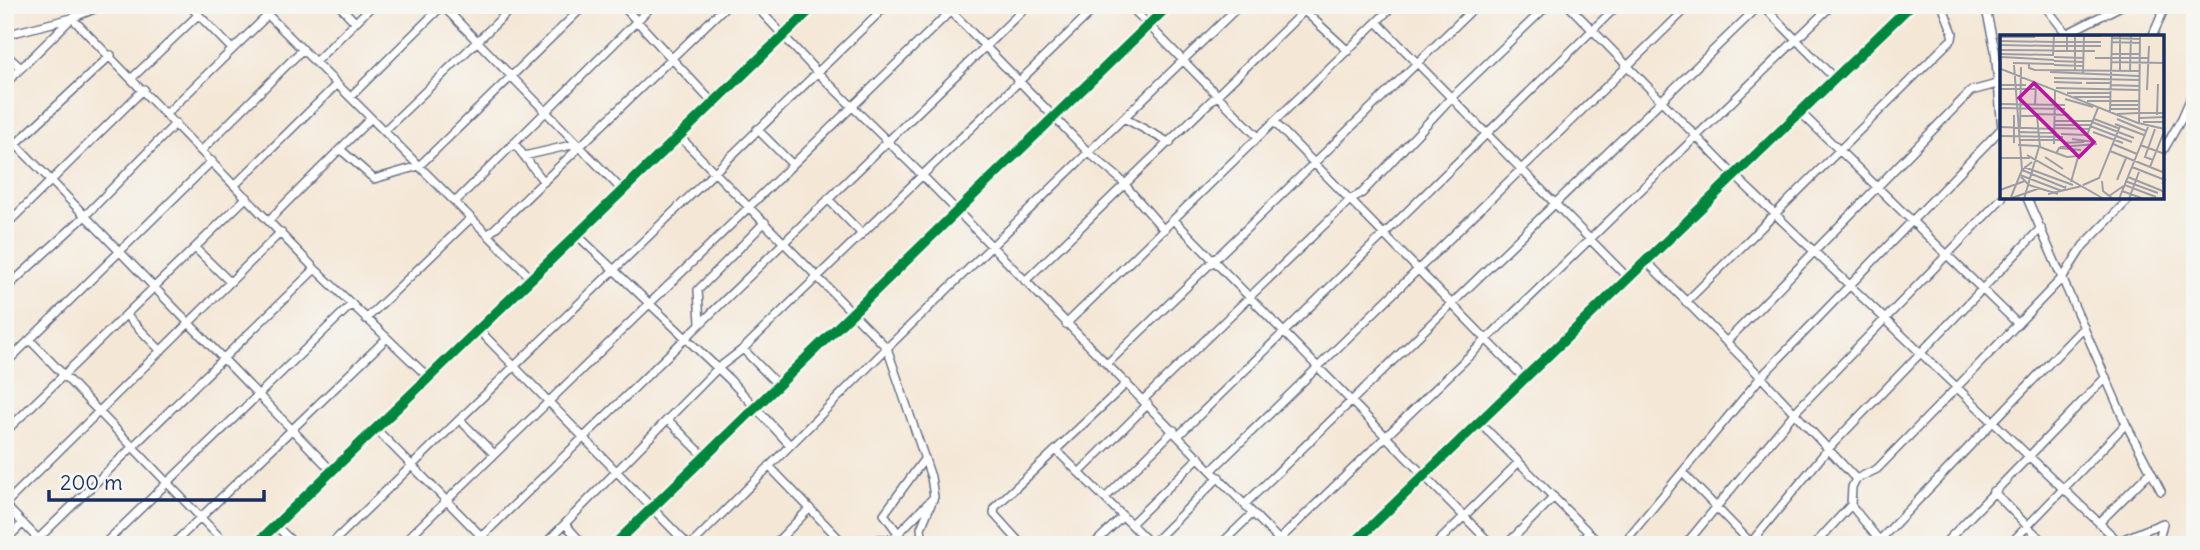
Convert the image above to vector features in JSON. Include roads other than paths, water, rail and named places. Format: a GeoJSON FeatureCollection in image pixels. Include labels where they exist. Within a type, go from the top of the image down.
{"type":"FeatureCollection","features":[{"type":"Feature","properties":{"kind":"street"},"geometry":{"type":"LineString","coordinates":[[5,35],[72,18],[103,5]]}},
{"type":"Feature","properties":{"kind":"street"},"geometry":{"type":"LineString","coordinates":[[189,5],[232,49]]}},
{"type":"Feature","properties":{"kind":"street"},"geometry":{"type":"LineString","coordinates":[[258,5],[530,277]]}},
{"type":"Feature","properties":{"kind":"street"},"geometry":{"type":"LineString","coordinates":[[339,5],[355,22]]}},
{"type":"Feature","properties":{"kind":"street"},"geometry":{"type":"LineString","coordinates":[[315,62],[373,5]]}},
{"type":"Feature","properties":{"kind":"street"},"geometry":{"type":"LineString","coordinates":[[350,97],[442,5],[621,190]]}},
{"type":"Feature","properties":{"kind":"street"},"geometry":{"type":"LineString","coordinates":[[384,131],[515,5]]}},
{"type":"Feature","properties":{"kind":"street"},"geometry":{"type":"LineString","coordinates":[[340,149],[374,179],[419,166],[585,5]]}},
{"type":"Feature","properties":{"kind":"street"},"geometry":{"type":"LineString","coordinates":[[622,5],[712,102]]}},
{"type":"Feature","properties":{"kind":"street"},"geometry":{"type":"LineString","coordinates":[[455,202],[653,5]]}},
{"type":"Feature","properties":{"kind":"street"},"geometry":{"type":"LineString","coordinates":[[488,235],[578,146],[673,60],[727,5]]}},
{"type":"Feature","properties":{"kind":"street"},"geometry":{"type":"LineString","coordinates":[[755,5],[816,71],[923,176],[1282,542],[1832,5]]}},
{"type":"Feature","properties":{"kind":"street"},"geometry":{"type":"LineString","coordinates":[[255,545],[815,5]]}},
{"type":"Feature","properties":{"kind":"street"},"geometry":{"type":"LineString","coordinates":[[330,545],[887,5]]}},
{"type":"Feature","properties":{"kind":"street"},"geometry":{"type":"LineString","coordinates":[[473,545],[1028,5]]}},
{"type":"Feature","properties":{"kind":"street"},"geometry":{"type":"LineString","coordinates":[[544,545],[718,369],[743,349],[1098,5]]}},
{"type":"Feature","properties":{"kind":"street"},"geometry":{"type":"LineString","coordinates":[[1129,5],[1258,137]]}},
{"type":"Feature","properties":{"kind":"street"},"geometry":{"type":"LineString","coordinates":[[614,545],[1169,5]]}},
{"type":"Feature","properties":{"kind":"street"},"geometry":{"type":"LineString","coordinates":[[478,329],[690,545],[887,348],[1240,5]]}},
{"type":"Feature","properties":{"kind":"street"},"geometry":{"type":"LineString","coordinates":[[1066,324],[1394,5]]}},
{"type":"Feature","properties":{"kind":"street"},"geometry":{"type":"LineString","coordinates":[[1107,364],[1477,5]]}},
{"type":"Feature","properties":{"kind":"street"},"geometry":{"type":"LineString","coordinates":[[1079,473],[1247,297],[1351,199],[1362,193],[1451,98],[1548,5]]}},
{"type":"Feature","properties":{"kind":"street"},"geometry":{"type":"LineString","coordinates":[[1568,5],[1735,176],[2118,541]]}},
{"type":"Feature","properties":{"kind":"street"},"geometry":{"type":"LineString","coordinates":[[1105,498],[1282,332],[1618,5]]}},
{"type":"Feature","properties":{"kind":"street"},"geometry":{"type":"LineString","coordinates":[[1212,470],[1690,5]]}},
{"type":"Feature","properties":{"kind":"street"},"geometry":{"type":"LineString","coordinates":[[1245,504],[1761,5],[1835,78]]}},
{"type":"Feature","properties":{"kind":"street"},"geometry":{"type":"LineString","coordinates":[[1352,545],[1911,5]]}},
{"type":"Feature","properties":{"kind":"street"},"geometry":{"type":"LineString","coordinates":[[1686,302],[1777,215],[1954,37],[1942,5]]}},
{"type":"Feature","properties":{"kind":"street"},"geometry":{"type":"LineString","coordinates":[[1726,342],[1971,91],[1999,82],[1985,5]]}},
{"type":"Feature","properties":{"kind":"street"},"geometry":{"type":"LineString","coordinates":[[2044,5],[2063,35],[2123,5]]}},
{"type":"Feature","properties":{"kind":"street"},"geometry":{"type":"LineString","coordinates":[[2153,35],[2166,5]]}},
{"type":"Feature","properties":{"kind":"street"},"geometry":{"type":"LineString","coordinates":[[401,545],[951,7],[986,48],[1053,117],[1119,178],[1164,230]]}},
{"type":"Feature","properties":{"kind":"street"},"geometry":{"type":"LineString","coordinates":[[1025,281],[1170,143],[1301,8],[1348,51]]}},
{"type":"Feature","properties":{"kind":"street"},"geometry":{"type":"LineString","coordinates":[[133,78],[198,15]]}},
{"type":"Feature","properties":{"kind":"street"},"geometry":{"type":"LineString","coordinates":[[167,113],[268,15]]}},
{"type":"Feature","properties":{"kind":"street"},"geometry":{"type":"LineString","coordinates":[[72,18],[144,89],[315,269],[428,377]]}},
{"type":"Feature","properties":{"kind":"street"},"geometry":{"type":"LineString","coordinates":[[5,84],[72,18]]}},
{"type":"Feature","properties":{"kind":"street"},"geometry":{"type":"LineString","coordinates":[[1377,22],[1628,278]]}},
{"type":"Feature","properties":{"kind":"street"},"geometry":{"type":"LineString","coordinates":[[202,150],[303,50]]}},
{"type":"Feature","properties":{"kind":"street"},"geometry":{"type":"LineString","coordinates":[[5,54],[21,68]]}},
{"type":"Feature","properties":{"kind":"street"},"geometry":{"type":"LineString","coordinates":[[5,154],[111,55]]}},
{"type":"Feature","properties":{"kind":"street"},"geometry":{"type":"LineString","coordinates":[[235,185],[337,84]]}},
{"type":"Feature","properties":{"kind":"street"},"geometry":{"type":"LineString","coordinates":[[2165,147],[2195,88]]}},
{"type":"Feature","properties":{"kind":"street"},"geometry":{"type":"LineString","coordinates":[[5,226],[144,89]]}},
{"type":"Feature","properties":{"kind":"street"},"geometry":{"type":"LineString","coordinates":[[1800,112],[2018,324]]}},
{"type":"Feature","properties":{"kind":"street"},"geometry":{"type":"LineString","coordinates":[[269,220],[371,118]]}},
{"type":"Feature","properties":{"kind":"street"},"geometry":{"type":"LineString","coordinates":[[1124,118],[1170,143]]}},
{"type":"Feature","properties":{"kind":"street"},"geometry":{"type":"LineString","coordinates":[[1274,122],[1525,379]]}},
{"type":"Feature","properties":{"kind":"street"},"geometry":{"type":"LineString","coordinates":[[5,289],[84,217],[176,123]]}},
{"type":"Feature","properties":{"kind":"street"},"geometry":{"type":"LineString","coordinates":[[757,129],[792,164]]}},
{"type":"Feature","properties":{"kind":"street"},"geometry":{"type":"LineString","coordinates":[[1622,545],[1761,377],[2000,131]]}},
{"type":"Feature","properties":{"kind":"street"},"geometry":{"type":"LineString","coordinates":[[5,133],[118,253],[331,470]]}},
{"type":"Feature","properties":{"kind":"street"},"geometry":{"type":"LineString","coordinates":[[678,135],[887,348],[925,458],[934,497],[920,528],[923,545]]}},
{"type":"Feature","properties":{"kind":"street"},"geometry":{"type":"LineString","coordinates":[[514,144],[544,182]]}},
{"type":"Feature","properties":{"kind":"street"},"geometry":{"type":"LineString","coordinates":[[524,156],[578,146]]}},
{"type":"Feature","properties":{"kind":"street"},"geometry":{"type":"LineString","coordinates":[[5,364],[212,161]]}},
{"type":"Feature","properties":{"kind":"street"},"geometry":{"type":"LineString","coordinates":[[5,432],[247,197]]}},
{"type":"Feature","properties":{"kind":"street"},"geometry":{"type":"LineString","coordinates":[[828,199],[862,234]]}},
{"type":"Feature","properties":{"kind":"street"},"geometry":{"type":"LineString","coordinates":[[1685,545],[1795,412],[2001,200]]}},
{"type":"Feature","properties":{"kind":"street"},"geometry":{"type":"LineString","coordinates":[[2028,200],[2064,276],[2126,424],[2161,491]]}},
{"type":"Feature","properties":{"kind":"street"},"geometry":{"type":"LineString","coordinates":[[2084,327],[1879,543],[1852,505],[1852,487],[1856,479],[1877,468],[1958,386],[2064,276],[2083,246],[2128,200]]}},
{"type":"Feature","properties":{"kind":"street"},"geometry":{"type":"LineString","coordinates":[[366,319],[471,218]]}},
{"type":"Feature","properties":{"kind":"street"},"geometry":{"type":"LineString","coordinates":[[1174,220],[1492,545]]}},
{"type":"Feature","properties":{"kind":"street"},"geometry":{"type":"LineString","coordinates":[[700,323],[698,290],[765,222]]}},
{"type":"Feature","properties":{"kind":"street"},"geometry":{"type":"LineString","coordinates":[[1683,473],[1751,544],[1828,449],[2041,228]]}},
{"type":"Feature","properties":{"kind":"street"},"geometry":{"type":"LineString","coordinates":[[281,232],[5,505],[41,542],[132,446],[315,269]]}},
{"type":"Feature","properties":{"kind":"street"},"geometry":{"type":"LineString","coordinates":[[576,234],[718,369],[790,445]]}},
{"type":"Feature","properties":{"kind":"street"},"geometry":{"type":"LineString","coordinates":[[196,249],[230,282]]}},
{"type":"Feature","properties":{"kind":"street"},"geometry":{"type":"LineString","coordinates":[[1646,261],[1795,412],[1856,479]]}},
{"type":"Feature","properties":{"kind":"street"},"geometry":{"type":"LineString","coordinates":[[103,545],[352,304]]}},
{"type":"Feature","properties":{"kind":"street"},"geometry":{"type":"LineString","coordinates":[[126,315],[161,351]]}},
{"type":"Feature","properties":{"kind":"street"},"geometry":{"type":"LineString","coordinates":[[172,545],[387,338]]}},
{"type":"Feature","properties":{"kind":"street"},"geometry":{"type":"LineString","coordinates":[[30,340],[227,545]]}},
{"type":"Feature","properties":{"kind":"street"},"geometry":{"type":"LineString","coordinates":[[743,349],[778,385]]}},
{"type":"Feature","properties":{"kind":"street"},"geometry":{"type":"LineString","coordinates":[[1943,545],[2106,377]]}},
{"type":"Feature","properties":{"kind":"street"},"geometry":{"type":"LineString","coordinates":[[1022,545],[994,510],[1127,383]]}},
{"type":"Feature","properties":{"kind":"street"},"geometry":{"type":"LineString","coordinates":[[460,420],[494,454]]}},
{"type":"Feature","properties":{"kind":"street"},"geometry":{"type":"LineString","coordinates":[[669,421],[704,456]]}},
{"type":"Feature","properties":{"kind":"street"},"geometry":{"type":"LineString","coordinates":[[1480,423],[1601,545]]}},
{"type":"Feature","properties":{"kind":"street"},"geometry":{"type":"LineString","coordinates":[[2009,545],[2126,424]]}},
{"type":"Feature","properties":{"kind":"street"},"geometry":{"type":"LineString","coordinates":[[375,428],[490,545]]}},
{"type":"Feature","properties":{"kind":"street"},"geometry":{"type":"LineString","coordinates":[[1056,450],[1151,545],[1219,477]]}},
{"type":"Feature","properties":{"kind":"street"},"geometry":{"type":"LineString","coordinates":[[1131,524],[1199,457]]}},
{"type":"Feature","properties":{"kind":"street"},"geometry":{"type":"LineString","coordinates":[[898,533],[884,514],[925,458]]}},
{"type":"Feature","properties":{"kind":"street"},"geometry":{"type":"LineString","coordinates":[[1435,545],[1519,462]]}},
{"type":"Feature","properties":{"kind":"street"},"geometry":{"type":"LineString","coordinates":[[769,466],[845,545]]}},
{"type":"Feature","properties":{"kind":"street"},"geometry":{"type":"LineString","coordinates":[[2099,523],[2150,472]]}},
{"type":"Feature","properties":{"kind":"street"},"geometry":{"type":"LineString","coordinates":[[1993,492],[2046,545]]}},
{"type":"Feature","properties":{"kind":"street"},"geometry":{"type":"LineString","coordinates":[[868,545],[879,539],[889,542],[934,497]]}},
{"type":"Feature","properties":{"kind":"street"},"geometry":{"type":"LineString","coordinates":[[1506,545],[1554,497]]}},
{"type":"Feature","properties":{"kind":"street"},"geometry":{"type":"LineString","coordinates":[[1815,545],[1852,505]]}},
{"type":"Feature","properties":{"kind":"street"},"geometry":{"type":"LineString","coordinates":[[774,545],[809,509]]}},
{"type":"Feature","properties":{"kind":"street"},"geometry":{"type":"LineString","coordinates":[[1220,545],[1253,513]]}},
{"type":"Feature","properties":{"kind":"street"},"geometry":{"type":"LineString","coordinates":[[1093,545],[1122,516]]}},
{"type":"Feature","properties":{"kind":"street"},"geometry":{"type":"LineString","coordinates":[[5,541],[23,523]]}},
{"type":"Feature","properties":{"kind":"street"},"geometry":{"type":"LineString","coordinates":[[2109,545],[2163,523],[2158,545]]}},
{"type":"Feature","properties":{"kind":"street"},"geometry":{"type":"LineString","coordinates":[[565,524],[584,545]]}},
{"type":"Feature","properties":{"kind":"street"},"geometry":{"type":"LineString","coordinates":[[276,526],[296,545]]}},
{"type":"Feature","properties":{"kind":"street"},"geometry":{"type":"LineString","coordinates":[[1576,545],[1588,533]]}}]}
